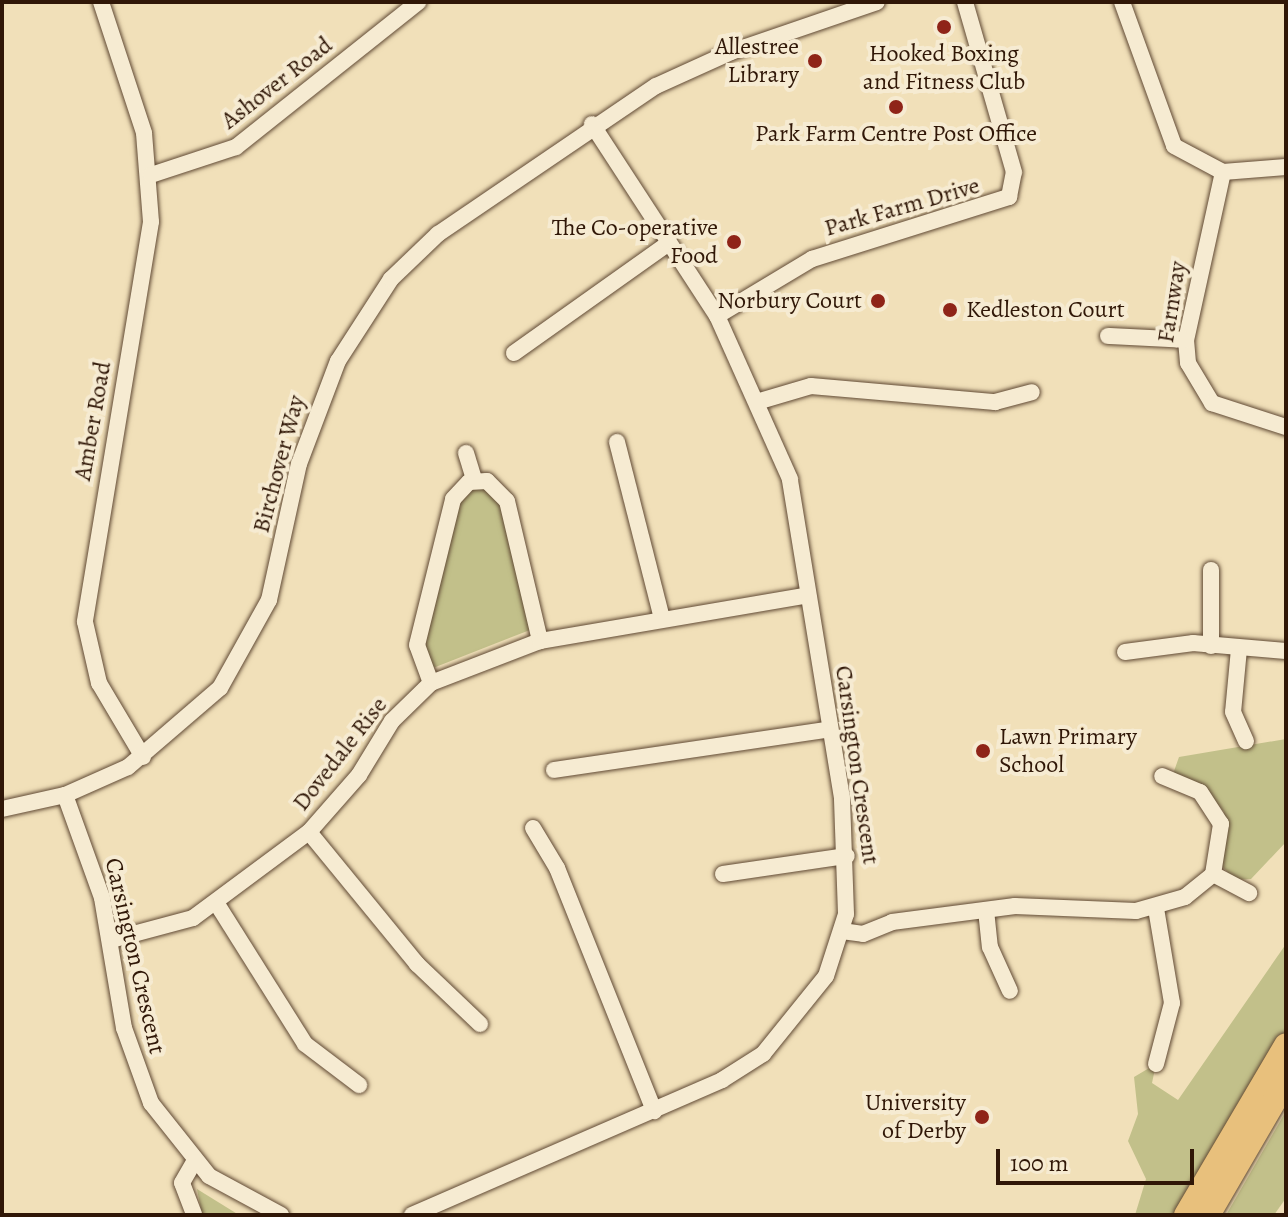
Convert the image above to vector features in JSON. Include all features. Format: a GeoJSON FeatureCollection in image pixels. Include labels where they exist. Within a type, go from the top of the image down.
{"type":"FeatureCollection","features":[{"type":"Feature","properties":{"kind":"highway"},"geometry":{"type":"LineString","coordinates":[[1186,1215],[1286,1045]]}},
{"type":"Feature","properties":{"kind":"highway"},"geometry":{"type":"LineString","coordinates":[[1208,1215],[1286,1081]]}},
{"type":"Feature","properties":{"kind":"street","name":"Amber Road"},"geometry":{"type":"LineString","coordinates":[[101,2],[127,82],[151,175],[148,251],[85,622],[99,683],[143,757]]}},
{"type":"Feature","properties":{"kind":"street","name":"Ashover Road"},"geometry":{"type":"LineString","coordinates":[[151,175],[236,147],[418,2]]}},
{"type":"Feature","properties":{"kind":"street","name":"Birchover Way"},"geometry":{"type":"LineString","coordinates":[[2,809],[65,795],[143,757],[206,705],[246,649],[275,579],[313,417],[364,317],[454,219],[592,124],[702,63],[877,2]]}},
{"type":"Feature","properties":{"kind":"street","name":"Park Farm Drive"},"geometry":{"type":"LineString","coordinates":[[717,316],[812,259],[1009,197],[1014,172],[965,2]]}},
{"type":"Feature","properties":{"kind":"street"},"geometry":{"type":"LineString","coordinates":[[1122,2],[1170,140],[1194,162],[1223,172],[1286,167]]}},
{"type":"Feature","properties":{"kind":"street","name":"Carsington Crescent"},"geometry":{"type":"LineString","coordinates":[[412,1215],[654,1111],[763,1054],[818,988],[842,931],[847,856],[790,479],[760,401],[717,316],[592,124]]}},
{"type":"Feature","properties":{"kind":"street","name":"Farnway"},"geometry":{"type":"LineString","coordinates":[[1223,172],[1186,340],[1192,375],[1212,403],[1286,427]]}},
{"type":"Feature","properties":{"kind":"street"},"geometry":{"type":"LineString","coordinates":[[514,353],[669,243]]}},
{"type":"Feature","properties":{"kind":"street"},"geometry":{"type":"LineString","coordinates":[[1108,336],[1186,340]]}},
{"type":"Feature","properties":{"kind":"street"},"geometry":{"type":"LineString","coordinates":[[760,401],[821,386],[995,402],[1032,392]]}},
{"type":"Feature","properties":{"kind":"street"},"geometry":{"type":"LineString","coordinates":[[617,442],[662,619]]}},
{"type":"Feature","properties":{"kind":"street"},"geometry":{"type":"LineString","coordinates":[[466,453],[474,480]]}},
{"type":"Feature","properties":{"kind":"street"},"geometry":{"type":"LineString","coordinates":[[431,683],[417,645],[453,499],[474,480],[487,481],[507,501],[540,641]]}},
{"type":"Feature","properties":{"kind":"street"},"geometry":{"type":"LineString","coordinates":[[1211,570],[1211,646]]}},
{"type":"Feature","properties":{"kind":"street","name":"Dovedale Rise"},"geometry":{"type":"LineString","coordinates":[[111,940],[170,927],[217,904],[309,832],[359,775],[392,721],[431,683],[540,641],[808,595]]}},
{"type":"Feature","properties":{"kind":"street"},"geometry":{"type":"LineString","coordinates":[[1125,652],[1211,646],[1286,651]]}},
{"type":"Feature","properties":{"kind":"street"},"geometry":{"type":"LineString","coordinates":[[1239,649],[1233,712],[1246,741]]}},
{"type":"Feature","properties":{"kind":"street"},"geometry":{"type":"LineString","coordinates":[[554,770],[576,776],[830,729]]}},
{"type":"Feature","properties":{"kind":"street"},"geometry":{"type":"LineString","coordinates":[[842,931],[863,934],[892,922],[986,910],[1156,908],[1213,874],[1222,836],[1212,804],[1162,776]]}},
{"type":"Feature","properties":{"kind":"street","name":"Carsington Crescent"},"geometry":{"type":"LineString","coordinates":[[65,795],[111,940],[135,1067],[161,1120],[194,1162],[281,1215]]}},
{"type":"Feature","properties":{"kind":"street"},"geometry":{"type":"LineString","coordinates":[[533,828],[557,868],[654,1111]]}},
{"type":"Feature","properties":{"kind":"street"},"geometry":{"type":"LineString","coordinates":[[309,832],[417,964],[480,1024]]}},
{"type":"Feature","properties":{"kind":"street"},"geometry":{"type":"LineString","coordinates":[[723,874],[847,856]]}},
{"type":"Feature","properties":{"kind":"street"},"geometry":{"type":"LineString","coordinates":[[1213,874],[1249,893]]}},
{"type":"Feature","properties":{"kind":"street"},"geometry":{"type":"LineString","coordinates":[[217,904],[305,1044],[359,1085]]}},
{"type":"Feature","properties":{"kind":"street"},"geometry":{"type":"LineString","coordinates":[[1156,908],[1178,1009],[1156,1064]]}},
{"type":"Feature","properties":{"kind":"street"},"geometry":{"type":"LineString","coordinates":[[986,910],[990,947],[1010,991]]}},
{"type":"Feature","properties":{"kind":"street"},"geometry":{"type":"LineString","coordinates":[[194,1162],[182,1183],[194,1215]]}},
{"type":"Feature","properties":{"kind":"shaded area"},"geometry":{"type":"Polygon","coordinates":[[[484,486],[499,498],[530,630],[433,668],[422,649],[455,506],[466,488],[484,486]]]}},
{"type":"Feature","properties":{"kind":"shaded area"},"geometry":{"type":"Polygon","coordinates":[[[1286,739],[1286,842],[1251,879],[1235,880],[1222,866],[1224,812],[1203,787],[1173,774],[1179,757],[1286,739]]]}},
{"type":"Feature","properties":{"kind":"shaded area"},"geometry":{"type":"Polygon","coordinates":[[[1286,944],[1286,1037],[1179,1215],[1135,1215],[1146,1179],[1128,1141],[1138,1114],[1134,1077],[1156,1064],[1152,1083],[1178,1100],[1286,944]]]}},
{"type":"Feature","properties":{"kind":"shaded area"},"geometry":{"type":"Polygon","coordinates":[[[1286,1111],[1286,1198],[1274,1215],[1226,1215],[1286,1111]]]}},
{"type":"Feature","properties":{"kind":"shaded area"},"geometry":{"type":"Polygon","coordinates":[[[197,1189],[239,1215],[202,1215],[197,1189]]]}},
{"type":"Feature","properties":{"kind":"place","name":"Hooked Boxing and Fitness Club"},"geometry":{"type":"Point","coordinates":[944,27]}},
{"type":"Feature","properties":{"kind":"place","name":"Allestree Library"},"geometry":{"type":"Point","coordinates":[815,61]}},
{"type":"Feature","properties":{"kind":"place","name":"Park Farm Centre Post Office"},"geometry":{"type":"Point","coordinates":[896,107]}},
{"type":"Feature","properties":{"kind":"place","name":"The Co-operative Food"},"geometry":{"type":"Point","coordinates":[734,242]}},
{"type":"Feature","properties":{"kind":"place","name":"Norbury Court"},"geometry":{"type":"Point","coordinates":[878,301]}},
{"type":"Feature","properties":{"kind":"place","name":"Kedleston Court"},"geometry":{"type":"Point","coordinates":[950,310]}},
{"type":"Feature","properties":{"kind":"place","name":"Lawn Primary School"},"geometry":{"type":"Point","coordinates":[983,751]}},
{"type":"Feature","properties":{"kind":"place","name":"University of Derby"},"geometry":{"type":"Point","coordinates":[982,1117]}}]}
